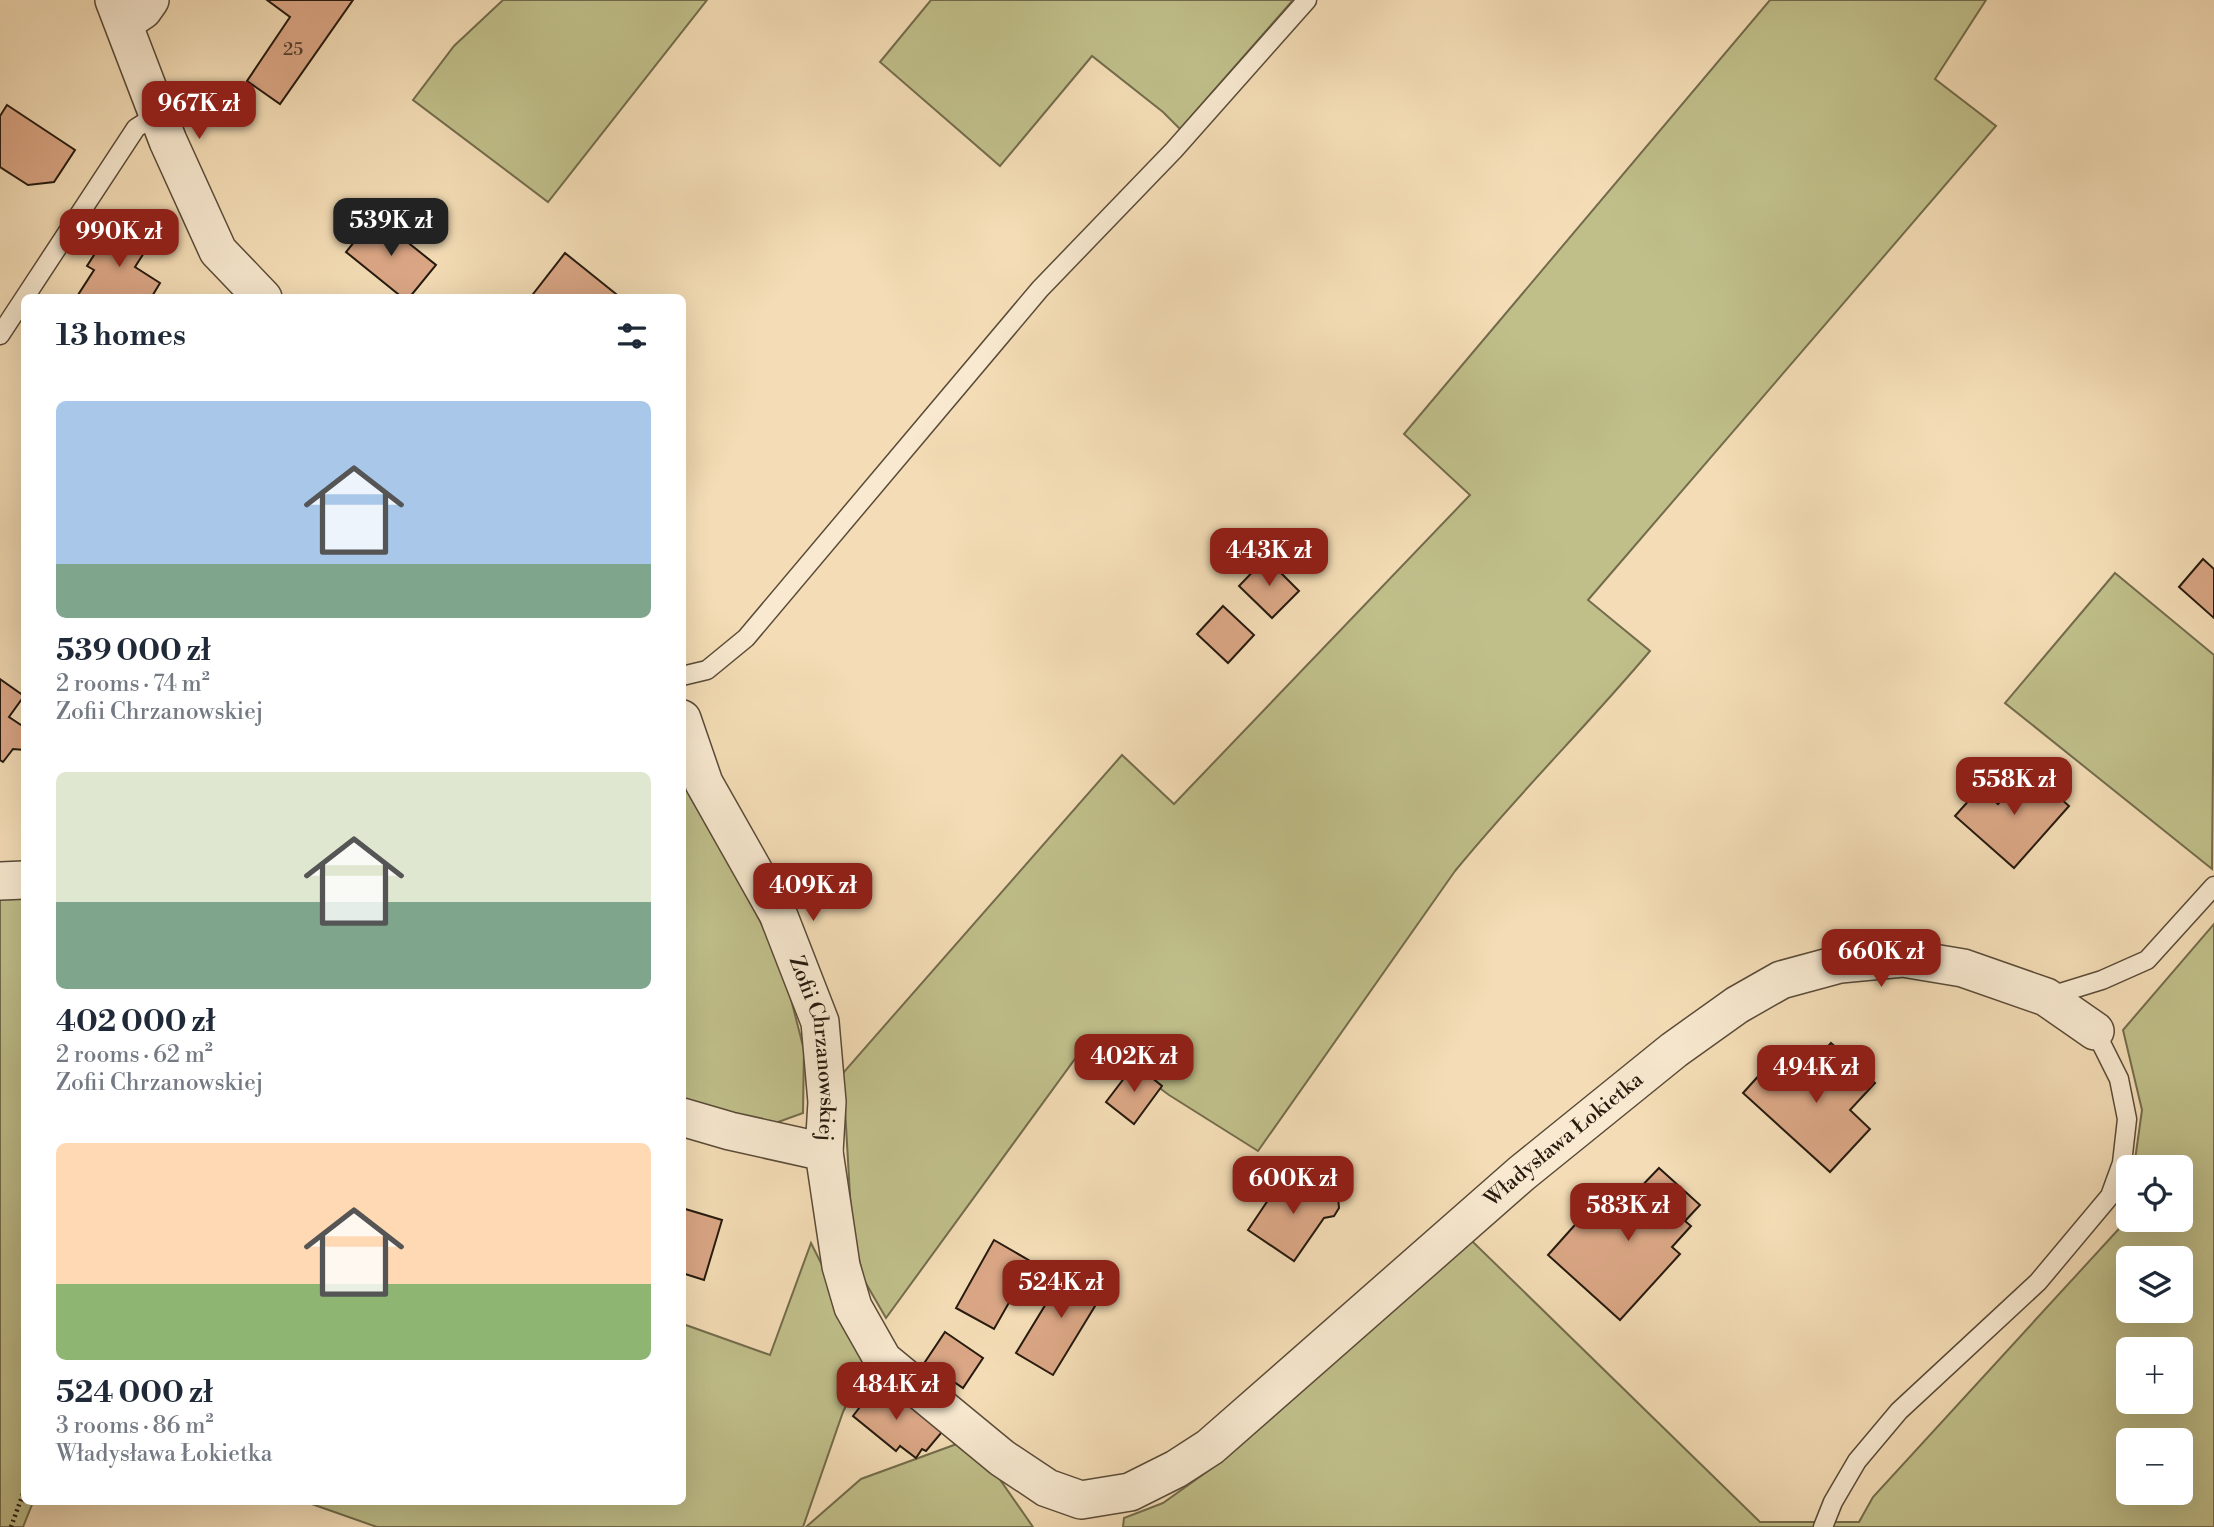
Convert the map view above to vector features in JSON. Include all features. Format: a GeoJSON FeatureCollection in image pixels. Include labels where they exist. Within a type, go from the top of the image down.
{"type":"FeatureCollection","features":[{"type":"Feature","properties":{"kind":"street"},"geometry":{"type":"LineString","coordinates":[[129,8],[158,114],[218,251],[259,294]]}},
{"type":"Feature","properties":{"kind":"street","name":"Zofii Chrzanowskiej"},"geometry":{"type":"LineString","coordinates":[[686,731],[704,783],[778,914],[820,1022],[827,1102],[824,1152]]}},
{"type":"Feature","properties":{"kind":"street"},"geometry":{"type":"LineString","coordinates":[[0,881],[21,880]]}},
{"type":"Feature","properties":{"kind":"street","name":"Władysława Łokietka"},"geometry":{"type":"LineString","coordinates":[[824,1152],[841,1266],[853,1307],[883,1360],[1002,1458],[1047,1488],[1081,1500],[1130,1492],[1176,1469],[1210,1447],[1552,1149],[1674,1049],[1737,1005],[1781,980],[1840,964],[1903,958],[1963,968],[2046,997],[2095,1031]]}},
{"type":"Feature","properties":{"kind":"street"},"geometry":{"type":"LineString","coordinates":[[686,1118],[824,1152]]}},
{"type":"Feature","properties":{"kind":"lane"},"geometry":{"type":"LineString","coordinates":[[686,675],[707,670],[746,638],[1040,289],[1174,150],[1307,0]]}},
{"type":"Feature","properties":{"kind":"lane"},"geometry":{"type":"LineString","coordinates":[[27,294],[136,128],[158,114]]}},
{"type":"Feature","properties":{"kind":"lane"},"geometry":{"type":"LineString","coordinates":[[0,335],[21,303]]}},
{"type":"Feature","properties":{"kind":"lane"},"geometry":{"type":"LineString","coordinates":[[2046,997],[2102,980],[2147,960],[2214,886]]}},
{"type":"Feature","properties":{"kind":"lane","name":"Władysława Łokietka"},"geometry":{"type":"LineString","coordinates":[[1823,1527],[1833,1502],[1857,1461],[1899,1411],[2038,1282],[2110,1196],[2122,1163],[2127,1119],[2119,1079],[2095,1031]]}},
{"type":"Feature","properties":{"kind":"path"},"geometry":{"type":"LineString","coordinates":[[11,1527],[21,1499]]}},
{"type":"Feature","properties":{"kind":"shaded area"},"geometry":{"type":"Polygon","coordinates":[[[503,0],[707,0],[548,202],[413,100],[454,46],[503,0]]]}},
{"type":"Feature","properties":{"kind":"shaded area"},"geometry":{"type":"Polygon","coordinates":[[[931,0],[1293,0],[1180,129],[1163,112],[1092,56],[1000,166],[880,62],[931,0]]]}},
{"type":"Feature","properties":{"kind":"shaded area"},"geometry":{"type":"Polygon","coordinates":[[[1770,0],[1986,0],[1935,79],[1996,126],[1588,600],[1650,651],[1455,871],[1258,1151],[1169,1095],[1091,1037],[886,1318],[864,1280],[852,1231],[843,1073],[1122,755],[1174,804],[1470,495],[1404,434],[1770,0]]]}},
{"type":"Feature","properties":{"kind":"shaded area"},"geometry":{"type":"Polygon","coordinates":[[[2115,573],[2214,655],[2212,869],[2005,703],[2115,573]]]}},
{"type":"Feature","properties":{"kind":"shaded area"},"geometry":{"type":"Polygon","coordinates":[[[686,777],[782,964],[804,1050],[803,1113],[770,1125],[686,1105],[686,777]]]}},
{"type":"Feature","properties":{"kind":"shaded area"},"geometry":{"type":"Polygon","coordinates":[[[21,894],[21,1505],[32,1505],[23,1527],[0,1527],[0,896],[21,894]]]}},
{"type":"Feature","properties":{"kind":"shaded area"},"geometry":{"type":"Polygon","coordinates":[[[2214,924],[2214,1527],[1123,1527],[1124,1518],[1163,1503],[1226,1458],[1472,1241],[1760,1522],[1859,1522],[1873,1497],[2116,1232],[2193,1232],[2193,1155],[2136,1155],[2142,1110],[2123,1030],[2214,924]]]}},
{"type":"Feature","properties":{"kind":"shaded area"},"geometry":{"type":"Polygon","coordinates":[[[811,1243],[869,1359],[843,1412],[803,1527],[377,1527],[315,1505],[686,1505],[686,1325],[770,1355],[811,1243]]]}},
{"type":"Feature","properties":{"kind":"shaded area"},"geometry":{"type":"Polygon","coordinates":[[[965,1441],[987,1461],[1033,1527],[806,1527],[861,1479],[965,1441]]]}},
{"type":"Feature","properties":{"kind":"building"},"geometry":{"type":"Polygon","coordinates":[[[267,0],[353,0],[280,104],[247,81],[290,17],[267,0]]]}},
{"type":"Feature","properties":{"kind":"building"},"geometry":{"type":"Polygon","coordinates":[[[7,105],[75,150],[54,182],[28,185],[0,167],[0,116],[7,105]]]}},
{"type":"Feature","properties":{"kind":"building"},"geometry":{"type":"Polygon","coordinates":[[[375,216],[436,265],[412,294],[398,294],[346,252],[375,216]]]}},
{"type":"Feature","properties":{"kind":"building"},"geometry":{"type":"Polygon","coordinates":[[[115,222],[149,245],[135,267],[160,283],[153,294],[79,294],[94,270],[87,266],[115,222]]]}},
{"type":"Feature","properties":{"kind":"building"},"geometry":{"type":"Polygon","coordinates":[[[565,253],[616,294],[533,294],[565,253]]]}},
{"type":"Feature","properties":{"kind":"building"},"geometry":{"type":"Polygon","coordinates":[[[1266,558],[1299,591],[1272,618],[1239,586],[1266,558]]]}},
{"type":"Feature","properties":{"kind":"building"},"geometry":{"type":"Polygon","coordinates":[[[2203,559],[2214,569],[2214,618],[2179,587],[2203,559]]]}},
{"type":"Feature","properties":{"kind":"building"},"geometry":{"type":"Polygon","coordinates":[[[1223,606],[1254,635],[1228,663],[1197,634],[1223,606]]]}},
{"type":"Feature","properties":{"kind":"building"},"geometry":{"type":"Polygon","coordinates":[[[0,679],[21,694],[21,700],[9,717],[21,725],[21,750],[13,749],[3,762],[0,760],[0,679]]]}},
{"type":"Feature","properties":{"kind":"building"},"geometry":{"type":"Polygon","coordinates":[[[2028,770],[2069,806],[2014,868],[1955,816],[1980,788],[1998,804],[2028,770]]]}},
{"type":"Feature","properties":{"kind":"building"},"geometry":{"type":"Polygon","coordinates":[[[1831,1043],[1875,1083],[1850,1110],[1870,1129],[1830,1172],[1743,1093],[1772,1061],[1801,1087],[1816,1071],[1810,1066],[1831,1043]]]}},
{"type":"Feature","properties":{"kind":"building"},"geometry":{"type":"Polygon","coordinates":[[[1135,1064],[1162,1086],[1134,1124],[1106,1102],[1135,1064]]]}},
{"type":"Feature","properties":{"kind":"building"},"geometry":{"type":"Polygon","coordinates":[[[1659,1168],[1700,1205],[1685,1221],[1691,1226],[1672,1247],[1680,1254],[1620,1320],[1548,1255],[1582,1217],[1591,1225],[1627,1185],[1636,1192],[1659,1168]]]}},
{"type":"Feature","properties":{"kind":"building"},"geometry":{"type":"Polygon","coordinates":[[[1287,1172],[1319,1193],[1329,1191],[1338,1197],[1339,1208],[1334,1216],[1324,1218],[1294,1261],[1248,1230],[1287,1172]]]}},
{"type":"Feature","properties":{"kind":"building"},"geometry":{"type":"Polygon","coordinates":[[[686,1209],[722,1220],[704,1280],[686,1274],[686,1209]]]}},
{"type":"Feature","properties":{"kind":"building"},"geometry":{"type":"Polygon","coordinates":[[[994,1240],[1032,1262],[994,1329],[956,1308],[994,1240]]]}},
{"type":"Feature","properties":{"kind":"building"},"geometry":{"type":"Polygon","coordinates":[[[1069,1266],[1106,1288],[1053,1375],[1016,1353],[1069,1266]]]}},
{"type":"Feature","properties":{"kind":"building"},"geometry":{"type":"Polygon","coordinates":[[[945,1332],[983,1358],[963,1388],[925,1362],[945,1332]]]}},
{"type":"Feature","properties":{"kind":"building"},"geometry":{"type":"Polygon","coordinates":[[[879,1382],[942,1432],[926,1451],[922,1449],[916,1458],[900,1446],[896,1451],[853,1416],[879,1382]]]}}]}
